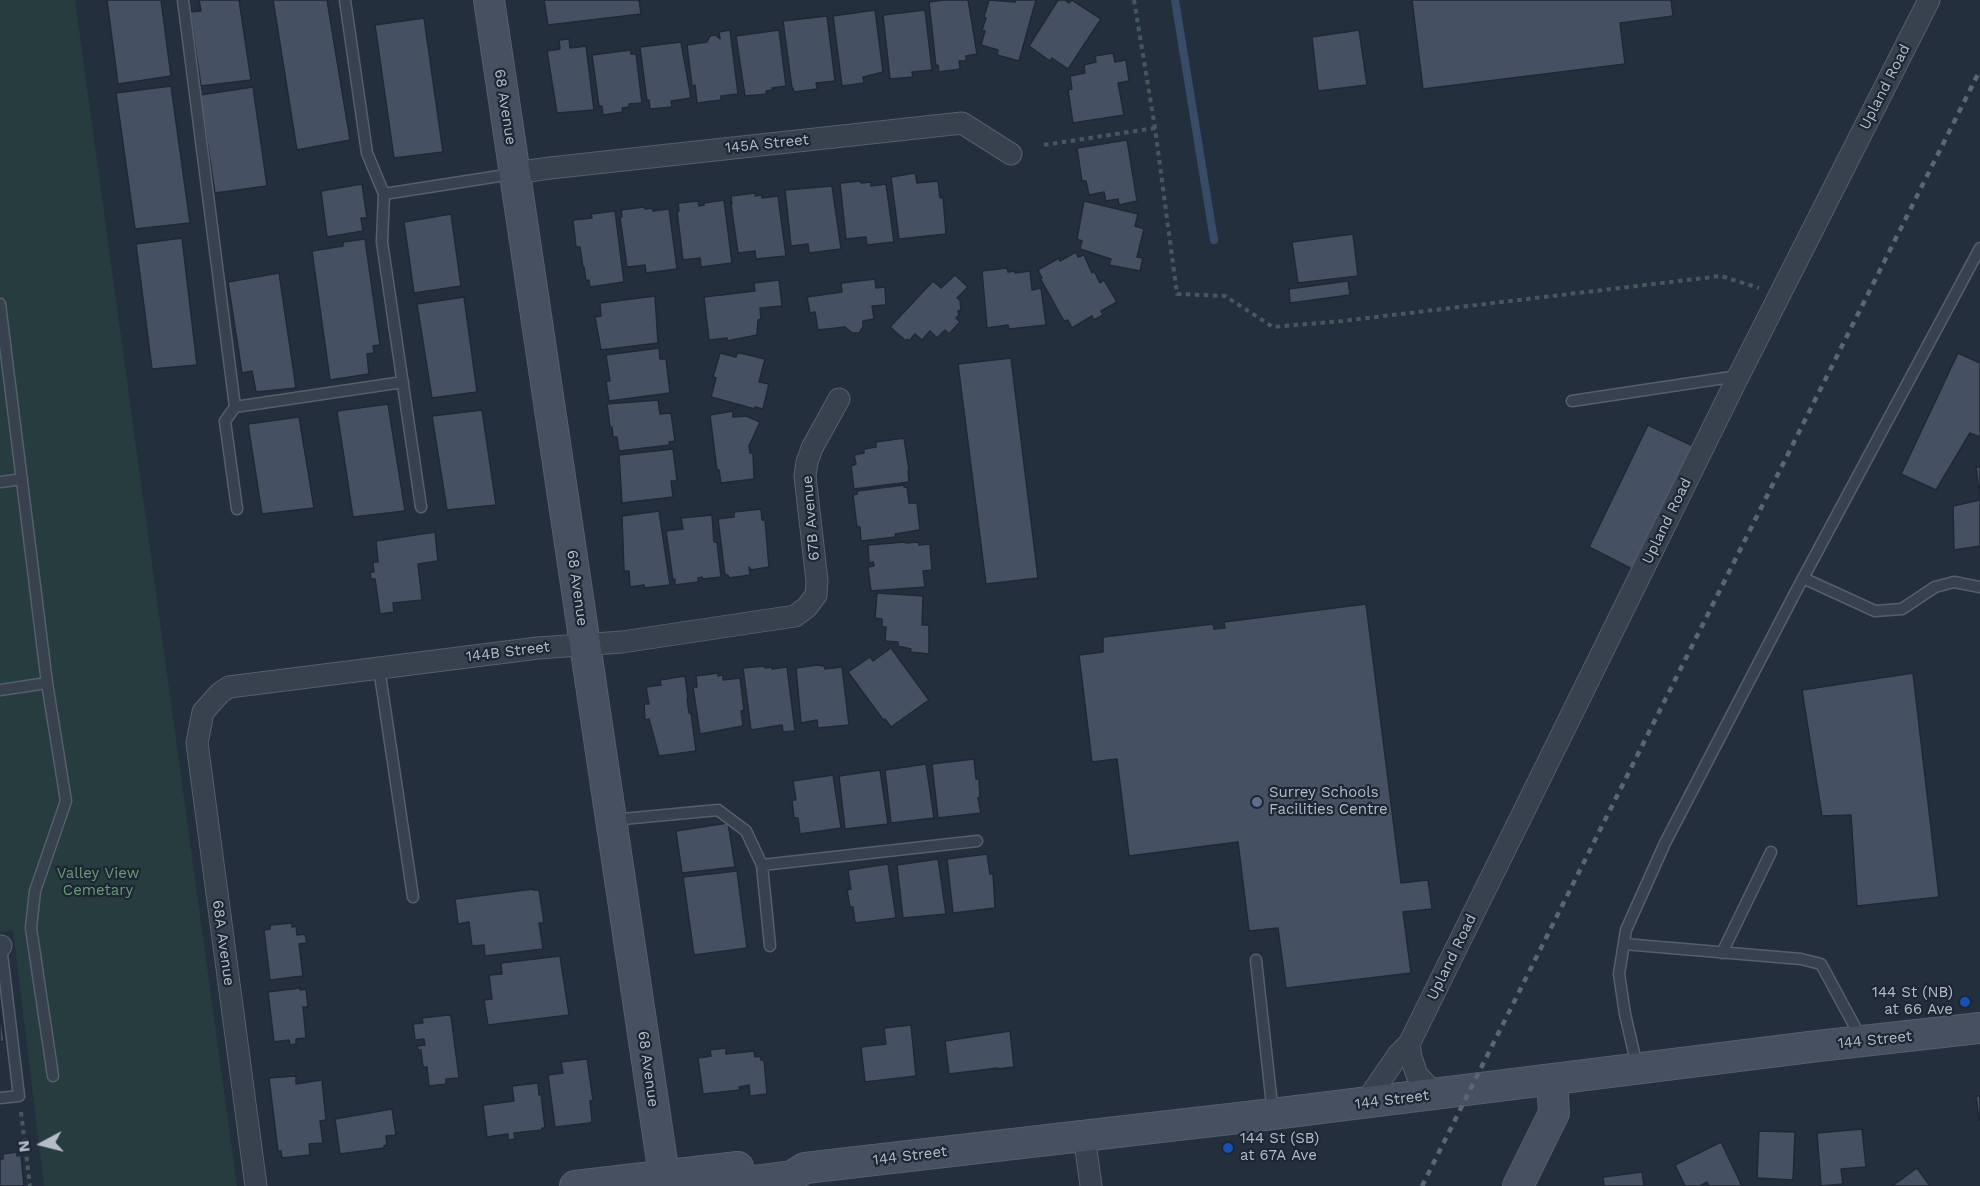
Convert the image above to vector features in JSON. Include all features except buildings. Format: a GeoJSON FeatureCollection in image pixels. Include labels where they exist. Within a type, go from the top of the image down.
{"type":"FeatureCollection","features":[{"type":"Feature","properties":{"kind":"main road","name":"68 Avenue"},"geometry":{"type":"LineString","coordinates":[[489,0],[664,1176]]}},
{"type":"Feature","properties":{"kind":"main road","name":"144 Street"},"geometry":{"type":"LineString","coordinates":[[714,1186],[792,1176],[805,1168],[1274,1114],[1980,1028]]}},
{"type":"Feature","properties":{"kind":"main road"},"geometry":{"type":"LineString","coordinates":[[1518,1186],[1554,1113],[1552,1080]]}},
{"type":"Feature","properties":{"kind":"main road","name":"144 Street"},"geometry":{"type":"LineString","coordinates":[[575,1186],[790,1161],[805,1168]]}},
{"type":"Feature","properties":{"kind":"street","name":"Upland Road"},"geometry":{"type":"LineString","coordinates":[[1365,1103],[1398,1055],[1409,1044],[1779,295],[1929,0]]}},
{"type":"Feature","properties":{"kind":"street","name":"145A Street"},"geometry":{"type":"LineString","coordinates":[[515,173],[962,123],[1011,154]]}},
{"type":"Feature","properties":{"kind":"street","name":"67B Avenue"},"geometry":{"type":"LineString","coordinates":[[807,607],[816,595],[817,581],[805,476],[812,448],[839,399]]}},
{"type":"Feature","properties":{"kind":"street","name":"144B Street"},"geometry":{"type":"LineString","coordinates":[[211,702],[229,687],[538,648],[622,642],[778,620],[795,616],[807,607]]}},
{"type":"Feature","properties":{"kind":"street","name":"68A Avenue"},"geometry":{"type":"LineString","coordinates":[[211,702],[203,712],[197,743],[256,1186]]}},
{"type":"Feature","properties":{"kind":"street"},"geometry":{"type":"LineString","coordinates":[[1409,1044],[1417,1075],[1435,1094]]}},
{"type":"Feature","properties":{"kind":"street"},"geometry":{"type":"LineString","coordinates":[[1084,1135],[1091,1186]]}},
{"type":"Feature","properties":{"kind":"lane"},"geometry":{"type":"LineString","coordinates":[[183,0],[235,407],[225,421],[237,509]]}},
{"type":"Feature","properties":{"kind":"lane"},"geometry":{"type":"LineString","coordinates":[[345,0],[368,153],[384,194],[382,242],[421,507]]}},
{"type":"Feature","properties":{"kind":"lane"},"geometry":{"type":"LineString","coordinates":[[384,194],[515,173]]}},
{"type":"Feature","properties":{"kind":"lane"},"geometry":{"type":"LineString","coordinates":[[1638,1070],[1625,1014],[1619,974],[1626,930],[1665,843],[1803,578],[1980,248]]}},
{"type":"Feature","properties":{"kind":"lane"},"geometry":{"type":"LineString","coordinates":[[0,304],[46,683],[66,801],[35,891],[31,928],[53,1076]]}},
{"type":"Feature","properties":{"kind":"lane"},"geometry":{"type":"LineString","coordinates":[[1572,401],[1739,376]]}},
{"type":"Feature","properties":{"kind":"lane"},"geometry":{"type":"LineString","coordinates":[[235,407],[403,382]]}},
{"type":"Feature","properties":{"kind":"lane"},"geometry":{"type":"LineString","coordinates":[[0,482],[22,479]]}},
{"type":"Feature","properties":{"kind":"lane"},"geometry":{"type":"LineString","coordinates":[[1803,578],[1875,611],[1902,609],[1935,587],[1954,582],[1980,587]]}},
{"type":"Feature","properties":{"kind":"lane"},"geometry":{"type":"LineString","coordinates":[[379,668],[413,897]]}},
{"type":"Feature","properties":{"kind":"lane"},"geometry":{"type":"LineString","coordinates":[[0,690],[46,683]]}},
{"type":"Feature","properties":{"kind":"lane"},"geometry":{"type":"LineString","coordinates":[[612,820],[718,810],[746,831],[762,865],[770,946]]}},
{"type":"Feature","properties":{"kind":"lane"},"geometry":{"type":"LineString","coordinates":[[762,865],[977,841]]}},
{"type":"Feature","properties":{"kind":"lane"},"geometry":{"type":"LineString","coordinates":[[1722,953],[1771,852]]}},
{"type":"Feature","properties":{"kind":"lane"},"geometry":{"type":"LineString","coordinates":[[1624,944],[1801,959],[1821,964],[1863,1041]]}},
{"type":"Feature","properties":{"kind":"lane"},"geometry":{"type":"LineString","coordinates":[[0,1098],[19,1096],[1,946]]}},
{"type":"Feature","properties":{"kind":"lane"},"geometry":{"type":"LineString","coordinates":[[1256,960],[1274,1114]]}},
{"type":"Feature","properties":{"kind":"path"},"geometry":{"type":"LineString","coordinates":[[1134,0],[1155,128],[1177,294],[1225,296],[1273,327],[1342,321],[1720,276],[1779,295]]}},
{"type":"Feature","properties":{"kind":"path"},"geometry":{"type":"LineString","coordinates":[[1044,145],[1155,128]]}},
{"type":"Feature","properties":{"kind":"path"},"geometry":{"type":"LineString","coordinates":[[21,1112],[30,1186]]}},
{"type":"Feature","properties":{"kind":"green space","name":"Valley View Cemetary"},"geometry":{"type":"Polygon","coordinates":[[[0,0],[75,0],[237,1186],[44,1186],[13,930],[0,932],[0,0]]]}},
{"type":"Feature","properties":{"kind":"waterway"},"geometry":{"type":"LineString","coordinates":[[1175,0],[1214,240]]}},
{"type":"Feature","properties":{"kind":"railway"},"geometry":{"type":"LineString","coordinates":[[1422,1186],[1980,70]]}},
{"type":"Feature","properties":{"kind":"place","name":"Surrey Schools Facilities Centre"},"geometry":{"type":"Point","coordinates":[1257,802]}},
{"type":"Feature","properties":{"kind":"place","name":"144 St (NB) at 66 Ave"},"geometry":{"type":"Point","coordinates":[1965,1002]}},
{"type":"Feature","properties":{"kind":"place","name":"144 St (SB) at 67A Ave"},"geometry":{"type":"Point","coordinates":[1228,1148]}}]}
